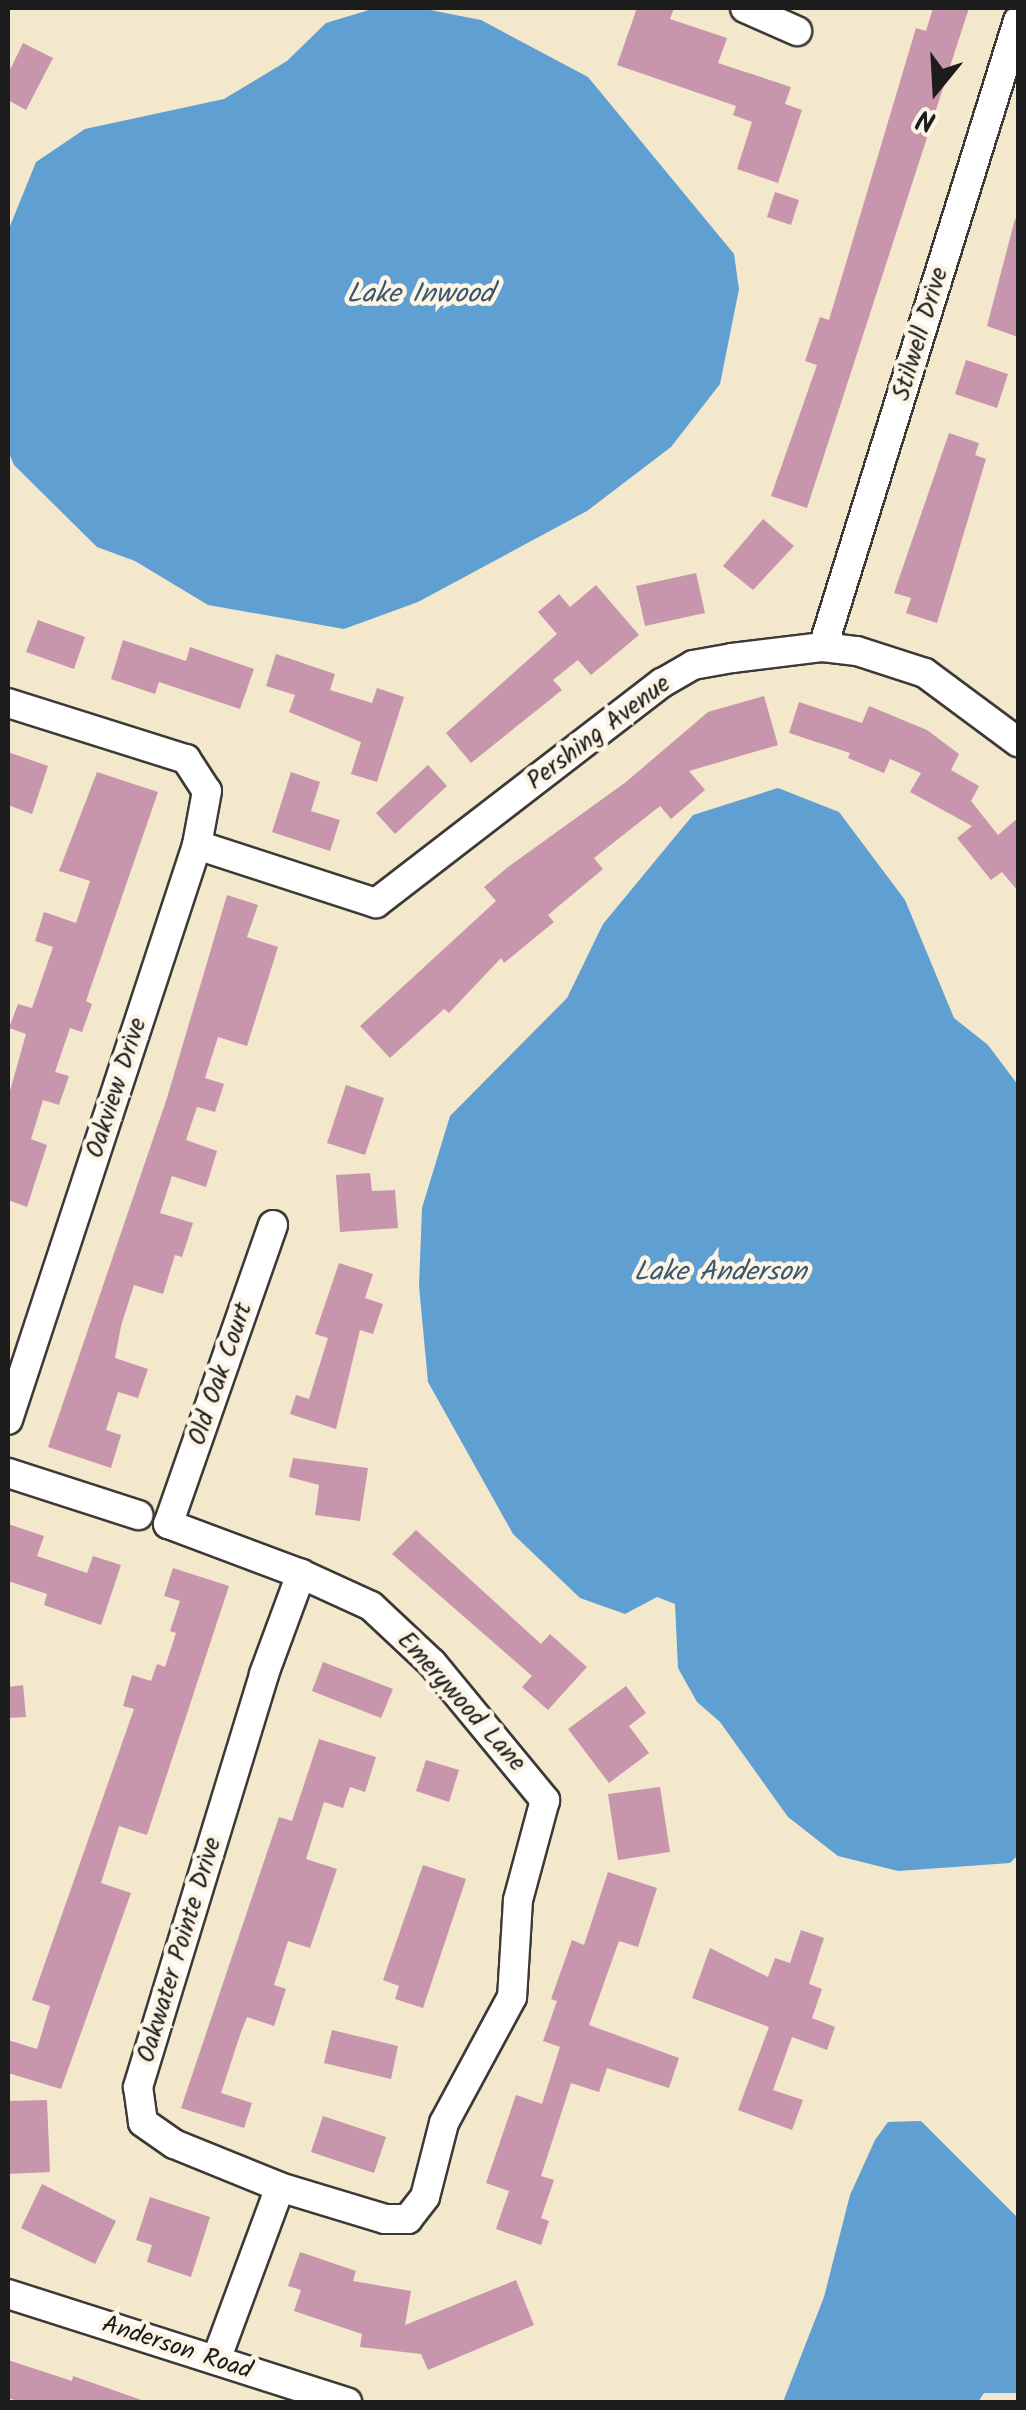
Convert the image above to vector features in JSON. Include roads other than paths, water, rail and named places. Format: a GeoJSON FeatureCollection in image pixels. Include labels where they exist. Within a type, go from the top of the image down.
{"type":"FeatureCollection","features":[{"type":"Feature","properties":{"kind":"street"},"geometry":{"type":"LineString","coordinates":[[744,8],[797,32]]}},
{"type":"Feature","properties":{"kind":"street","name":"Stilwell Drive"},"geometry":{"type":"LineString","coordinates":[[823,647],[1018,21]]}},
{"type":"Feature","properties":{"kind":"street","name":"Pershing Avenue"},"geometry":{"type":"LineString","coordinates":[[197,845],[376,903],[662,682],[693,665],[823,647],[925,673],[1018,742]]}},
{"type":"Feature","properties":{"kind":"street","name":"Oakview Drive"},"geometry":{"type":"LineString","coordinates":[[8,703],[186,759],[207,791],[197,845],[8,1420]]}},
{"type":"Feature","properties":{"kind":"street","name":"Old Oak Court"},"geometry":{"type":"LineString","coordinates":[[168,1524],[273,1225]]}},
{"type":"Feature","properties":{"kind":"street"},"geometry":{"type":"LineString","coordinates":[[8,1473],[138,1516]]}},
{"type":"Feature","properties":{"kind":"street","name":"Emerywood Lane"},"geometry":{"type":"LineString","coordinates":[[168,1524],[302,1574],[371,1606],[432,1663],[545,1800],[518,1900],[512,1997],[444,2123],[424,2197],[408,2219],[384,2219],[280,2187]]}},
{"type":"Feature","properties":{"kind":"street","name":"Oakwater Pointe Drive"},"geometry":{"type":"LineString","coordinates":[[280,2187],[174,2144],[143,2122],[138,2087],[264,1674],[302,1574]]}},
{"type":"Feature","properties":{"kind":"street"},"geometry":{"type":"LineString","coordinates":[[216,2360],[280,2187]]}},
{"type":"Feature","properties":{"kind":"street","name":"Anderson Road"},"geometry":{"type":"LineString","coordinates":[[8,2294],[216,2360],[265,2390],[347,2402]]}},
{"type":"Feature","properties":{"kind":"water","name":"Lake Inwood"},"geometry":{"type":"Polygon","coordinates":[[[369,10],[430,10],[481,20],[588,77],[734,254],[739,289],[720,384],[671,447],[587,511],[418,602],[344,629],[208,605],[135,561],[97,547],[14,465],[8,451],[8,231],[36,162],[85,129],[224,99],[287,61],[326,23],[369,10]]]}},
{"type":"Feature","properties":{"kind":"water","name":"Lake Anderson"},"geometry":{"type":"Polygon","coordinates":[[[778,788],[839,812],[905,900],[954,1018],[988,1045],[1018,1085],[1018,1855],[1010,1863],[898,1871],[838,1856],[788,1817],[720,1722],[697,1702],[678,1668],[675,1604],[657,1597],[625,1614],[580,1598],[513,1534],[428,1382],[419,1286],[422,1208],[450,1116],[567,998],[603,924],[693,815],[778,788]]]}},
{"type":"Feature","properties":{"kind":"water"},"geometry":{"type":"Polygon","coordinates":[[[921,2121],[1018,2218],[1018,2393],[984,2393],[978,2402],[783,2402],[824,2297],[850,2195],[875,2140],[888,2122],[921,2121]]]}}]}
